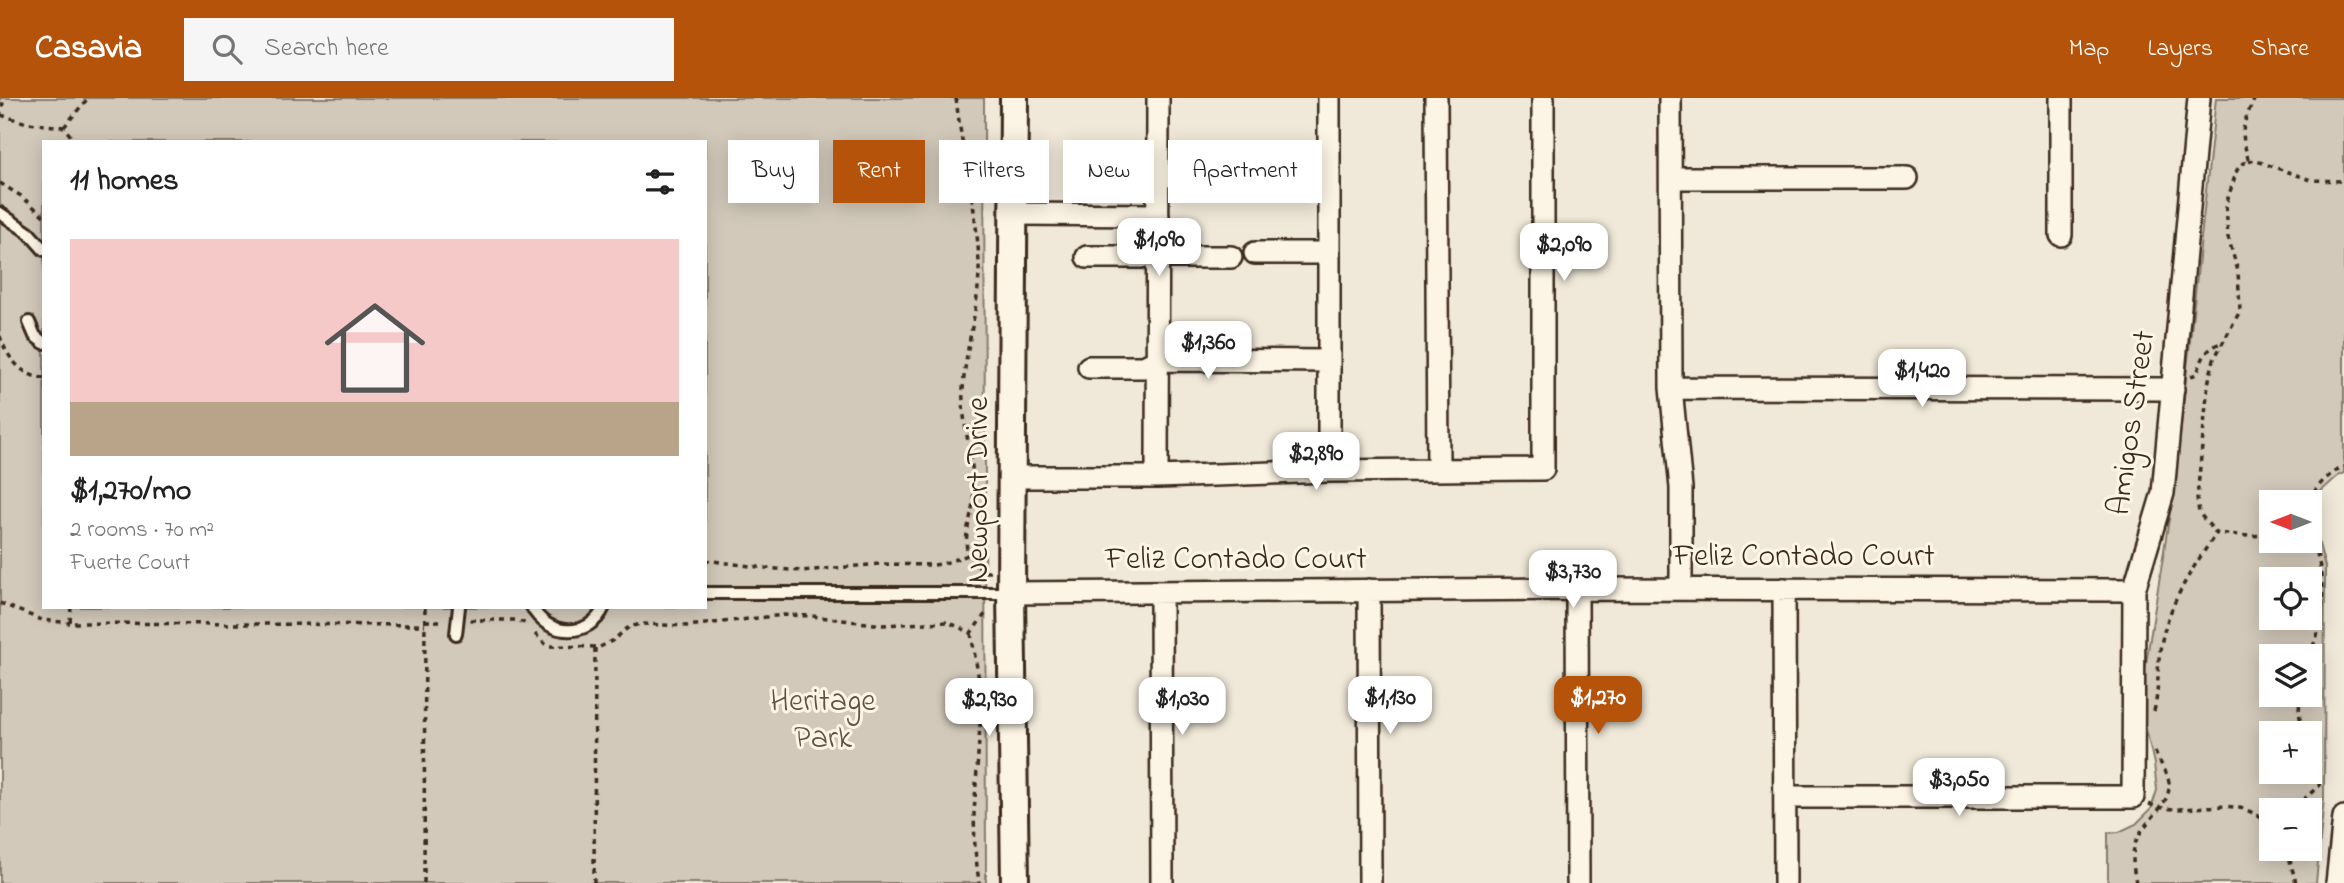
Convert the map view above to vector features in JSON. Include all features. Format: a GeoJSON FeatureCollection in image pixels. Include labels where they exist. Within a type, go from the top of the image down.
{"type":"FeatureCollection","features":[{"type":"Feature","properties":{"kind":"street","name":"Newport Drive"},"geometry":{"type":"LineString","coordinates":[[1014,98],[1011,593],[1015,883]]}},
{"type":"Feature","properties":{"kind":"street"},"geometry":{"type":"LineString","coordinates":[[1157,477],[1158,98]]}},
{"type":"Feature","properties":{"kind":"street"},"geometry":{"type":"LineString","coordinates":[[1329,98],[1329,471]]}},
{"type":"Feature","properties":{"kind":"street"},"geometry":{"type":"LineString","coordinates":[[1436,98],[1438,470]]}},
{"type":"Feature","properties":{"kind":"street"},"geometry":{"type":"LineString","coordinates":[[1012,477],[1157,477],[1329,471],[1543,469],[1543,98]]}},
{"type":"Feature","properties":{"kind":"street"},"geometry":{"type":"LineString","coordinates":[[1670,98],[1671,388],[1681,488],[1681,589]]}},
{"type":"Feature","properties":{"kind":"street"},"geometry":{"type":"LineString","coordinates":[[2061,98],[2062,234]]}},
{"type":"Feature","properties":{"kind":"street","name":"Amigos Street"},"geometry":{"type":"LineString","coordinates":[[1785,797],[2133,797],[2134,590],[2163,493],[2199,98]]}},
{"type":"Feature","properties":{"kind":"street"},"geometry":{"type":"LineString","coordinates":[[1322,172],[1329,172]]}},
{"type":"Feature","properties":{"kind":"street"},"geometry":{"type":"LineString","coordinates":[[1154,175],[1168,175]]}},
{"type":"Feature","properties":{"kind":"street"},"geometry":{"type":"LineString","coordinates":[[1671,178],[1907,178]]}},
{"type":"Feature","properties":{"kind":"street"},"geometry":{"type":"LineString","coordinates":[[1013,214],[1158,215]]}},
{"type":"Feature","properties":{"kind":"street"},"geometry":{"type":"LineString","coordinates":[[1255,253],[1329,253]]}},
{"type":"Feature","properties":{"kind":"street"},"geometry":{"type":"LineString","coordinates":[[1087,257],[1230,257]]}},
{"type":"Feature","properties":{"kind":"street"},"geometry":{"type":"LineString","coordinates":[[1089,367],[1144,367],[1158,360],[1329,361]]}},
{"type":"Feature","properties":{"kind":"street"},"geometry":{"type":"LineString","coordinates":[[1671,388],[2173,389]]}},
{"type":"Feature","properties":{"kind":"street"},"geometry":{"type":"LineString","coordinates":[[1577,589],[1578,883]]}},
{"type":"Feature","properties":{"kind":"street","name":"Feliz Contado Court"},"geometry":{"type":"LineString","coordinates":[[1011,593],[1577,589],[2134,590]]}},
{"type":"Feature","properties":{"kind":"street"},"geometry":{"type":"LineString","coordinates":[[1784,589],[1785,883]]}},
{"type":"Feature","properties":{"kind":"street"},"geometry":{"type":"LineString","coordinates":[[1368,590],[1370,883]]}},
{"type":"Feature","properties":{"kind":"street"},"geometry":{"type":"LineString","coordinates":[[1161,592],[1162,883]]}},
{"type":"Feature","properties":{"kind":"street"},"geometry":{"type":"LineString","coordinates":[[2337,883],[2344,817]]}},
{"type":"Feature","properties":{"kind":"lane"},"geometry":{"type":"LineString","coordinates":[[0,213],[29,233],[42,248]]}},
{"type":"Feature","properties":{"kind":"lane"},"geometry":{"type":"LineString","coordinates":[[29,322],[35,336],[42,341]]}},
{"type":"Feature","properties":{"kind":"lane"},"geometry":{"type":"LineString","coordinates":[[707,593],[1011,593]]}},
{"type":"Feature","properties":{"kind":"lane"},"geometry":{"type":"LineString","coordinates":[[456,634],[459,609]]}},
{"type":"Feature","properties":{"kind":"lane"},"geometry":{"type":"LineString","coordinates":[[533,609],[544,624],[555,630],[580,630],[592,624],[603,609]]}},
{"type":"Feature","properties":{"kind":"path"},"geometry":{"type":"LineString","coordinates":[[4,98],[1,116],[27,123],[64,127],[74,140]]}},
{"type":"Feature","properties":{"kind":"path"},"geometry":{"type":"LineString","coordinates":[[64,127],[88,98]]}},
{"type":"Feature","properties":{"kind":"path"},"geometry":{"type":"LineString","coordinates":[[957,98],[960,137],[975,222],[979,264],[977,307],[962,392],[973,502],[966,545],[968,555]]}},
{"type":"Feature","properties":{"kind":"path"},"geometry":{"type":"LineString","coordinates":[[2249,162],[2242,125],[2255,98]]}},
{"type":"Feature","properties":{"kind":"path"},"geometry":{"type":"LineString","coordinates":[[2259,536],[2216,533],[2199,513],[2197,483],[2208,384],[2214,359],[2240,312],[2241,293],[2228,237],[2226,204],[2237,170],[2244,163],[2254,160],[2311,180],[2344,181]]}},
{"type":"Feature","properties":{"kind":"path"},"geometry":{"type":"LineString","coordinates":[[0,183],[21,196],[42,214]]}},
{"type":"Feature","properties":{"kind":"path"},"geometry":{"type":"LineString","coordinates":[[0,336],[4,349],[21,369],[33,377],[42,378]]}},
{"type":"Feature","properties":{"kind":"path"},"geometry":{"type":"LineString","coordinates":[[2173,389],[2197,374],[2207,351],[2223,342]]}},
{"type":"Feature","properties":{"kind":"path"},"geometry":{"type":"LineString","coordinates":[[2316,490],[2328,475],[2344,467]]}},
{"type":"Feature","properties":{"kind":"path"},"geometry":{"type":"LineString","coordinates":[[2153,713],[2157,699],[2158,660],[2168,618],[2216,533]]}},
{"type":"Feature","properties":{"kind":"path"},"geometry":{"type":"LineString","coordinates":[[2313,644],[2320,623],[2321,584],[2318,553]]}},
{"type":"Feature","properties":{"kind":"path"},"geometry":{"type":"LineString","coordinates":[[0,603],[42,620],[71,623],[523,621],[547,646],[600,647],[629,627],[641,624],[687,626],[783,615],[882,625],[948,622],[971,633]]}},
{"type":"Feature","properties":{"kind":"path"},"geometry":{"type":"LineString","coordinates":[[71,609],[71,623]]}},
{"type":"Feature","properties":{"kind":"path"},"geometry":{"type":"LineString","coordinates":[[424,883],[425,609]]}},
{"type":"Feature","properties":{"kind":"path"},"geometry":{"type":"LineString","coordinates":[[979,883],[974,813],[982,697],[971,633],[986,613]]}},
{"type":"Feature","properties":{"kind":"path"},"geometry":{"type":"LineString","coordinates":[[594,883],[595,647]]}},
{"type":"Feature","properties":{"kind":"path"},"geometry":{"type":"LineString","coordinates":[[2136,883],[2133,853],[2139,835],[2160,809],[2169,786],[2169,779],[2150,738]]}},
{"type":"Feature","properties":{"kind":"path"},"geometry":{"type":"LineString","coordinates":[[2306,798],[2319,784]]}},
{"type":"Feature","properties":{"kind":"path"},"geometry":{"type":"LineString","coordinates":[[2160,809],[2235,807],[2253,813],[2259,818]]}},
{"type":"Feature","properties":{"kind":"path"},"geometry":{"type":"LineString","coordinates":[[2290,861],[2296,883]]}},
{"type":"Feature","properties":{"kind":"green space","name":"Heritage Park"},"geometry":{"type":"Polygon","coordinates":[[[0,98],[984,98],[984,140],[939,140],[939,203],[984,203],[986,883],[0,883],[0,98]]]}},
{"type":"Feature","properties":{"kind":"green space"},"geometry":{"type":"Polygon","coordinates":[[[2216,98],[2344,98],[2344,473],[2322,490],[2259,490],[2259,553],[2321,553],[2325,567],[2322,819],[2322,798],[2259,798],[2259,861],[2318,861],[2316,883],[2108,883],[2108,833],[2119,832],[2136,824],[2151,809],[2157,790],[2145,724],[2145,670],[2175,481],[2216,98]]]}}]}
